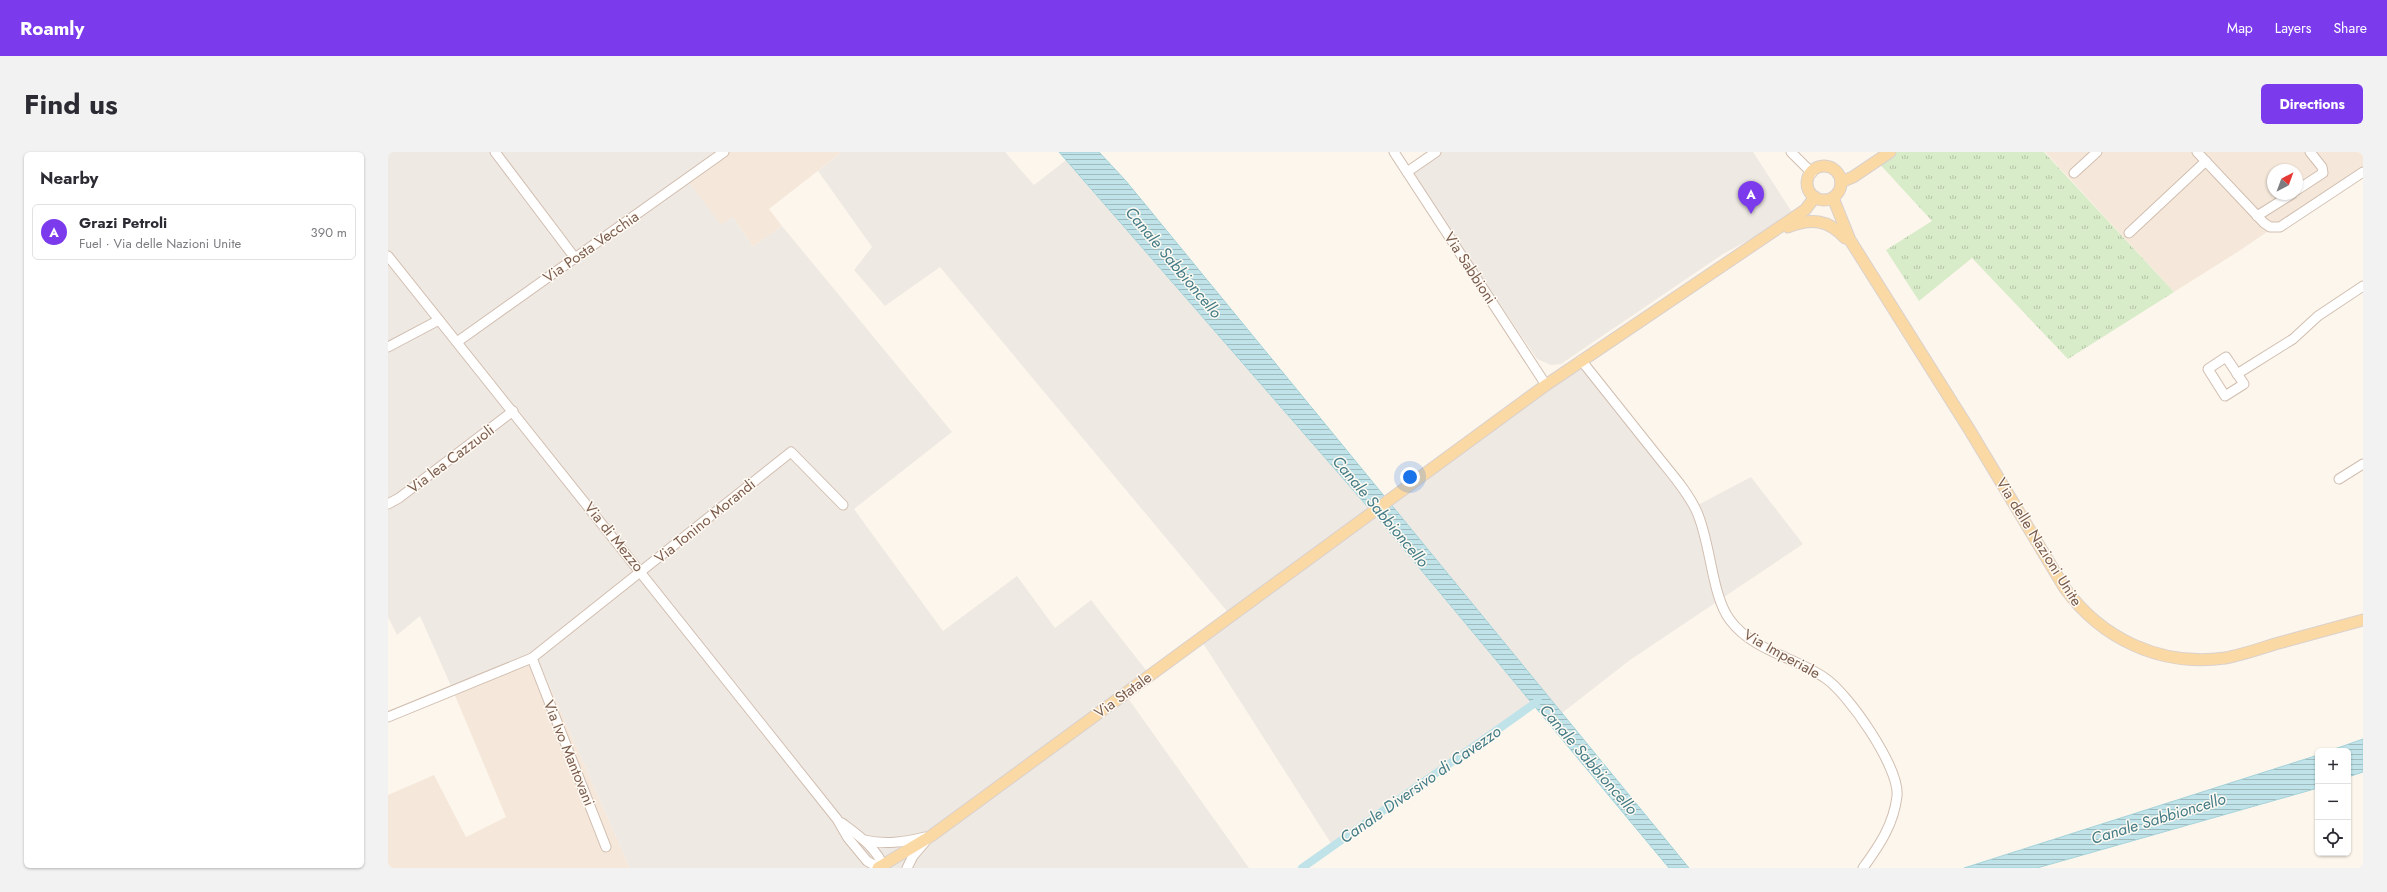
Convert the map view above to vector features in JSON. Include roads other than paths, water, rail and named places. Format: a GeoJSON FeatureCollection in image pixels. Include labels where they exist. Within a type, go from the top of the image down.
{"type":"FeatureCollection","features":[{"type":"Feature","properties":{"kind":"main road"},"geometry":{"type":"LineString","coordinates":[[1841,182],[1853,177],[1890,152]]}},
{"type":"Feature","properties":{"kind":"main road"},"geometry":{"type":"LineString","coordinates":[[1827,167],[1838,174],[1841,182],[1838,193],[1833,198],[1824,200],[1814,197],[1808,185],[1812,173],[1819,168],[1827,167]]}},
{"type":"Feature","properties":{"kind":"main road"},"geometry":{"type":"LineString","coordinates":[[1766,236],[1805,210],[1814,197]]}},
{"type":"Feature","properties":{"kind":"main road","name":"Via delle Nazioni Unite"},"geometry":{"type":"LineString","coordinates":[[1833,198],[1850,240],[1969,429],[2064,587],[2082,610],[2102,627],[2121,640],[2148,651],[2160,655],[2196,659],[2240,654],[2363,620]]}},
{"type":"Feature","properties":{"kind":"main road","name":"Via delle Nazioni Unite"},"geometry":{"type":"LineString","coordinates":[[1766,236],[1797,223],[1818,221],[1831,225],[1846,239],[1850,240]]}},
{"type":"Feature","properties":{"kind":"main road","name":"Via Statale"},"geometry":{"type":"LineString","coordinates":[[883,867],[931,836],[1366,517],[1389,498],[1546,385],[1766,236]]}},
{"type":"Feature","properties":{"kind":"street"},"geometry":{"type":"LineString","coordinates":[[495,152],[575,258]]}},
{"type":"Feature","properties":{"kind":"street","name":"Via Posta Vecchia"},"geometry":{"type":"LineString","coordinates":[[457,342],[724,152]]}},
{"type":"Feature","properties":{"kind":"street","name":"Via Sabbioni"},"geometry":{"type":"LineString","coordinates":[[1394,152],[1546,385]]}},
{"type":"Feature","properties":{"kind":"street"},"geometry":{"type":"LineString","coordinates":[[1407,172],[1436,152]]}},
{"type":"Feature","properties":{"kind":"street"},"geometry":{"type":"LineString","coordinates":[[1791,152],[1812,173]]}},
{"type":"Feature","properties":{"kind":"street"},"geometry":{"type":"LineString","coordinates":[[2074,173],[2097,152]]}},
{"type":"Feature","properties":{"kind":"street"},"geometry":{"type":"LineString","coordinates":[[2197,152],[2257,216],[2264,223],[2273,228],[2280,226],[2363,172]]}},
{"type":"Feature","properties":{"kind":"street"},"geometry":{"type":"LineString","coordinates":[[2303,186],[2323,174],[2322,167],[2310,152]]}},
{"type":"Feature","properties":{"kind":"street"},"geometry":{"type":"LineString","coordinates":[[2129,233],[2206,161]]}},
{"type":"Feature","properties":{"kind":"street"},"geometry":{"type":"LineString","coordinates":[[2257,216],[2282,200]]}},
{"type":"Feature","properties":{"kind":"street","name":"Via di Mezzo"},"geometry":{"type":"LineString","coordinates":[[388,256],[391,268],[440,320],[837,819]]}},
{"type":"Feature","properties":{"kind":"street"},"geometry":{"type":"LineString","coordinates":[[2237,374],[2293,339],[2318,316],[2363,286]]}},
{"type":"Feature","properties":{"kind":"street"},"geometry":{"type":"LineString","coordinates":[[388,347],[440,320]]}},
{"type":"Feature","properties":{"kind":"street","name":"Via Imperiale"},"geometry":{"type":"LineString","coordinates":[[1581,360],[1691,501],[1703,530],[1721,601],[1729,619],[1741,631],[1758,644],[1819,674],[1833,684],[1854,707],[1886,759],[1897,795],[1890,827],[1863,868]]}},
{"type":"Feature","properties":{"kind":"street","name":"Via lea Cazzuoli"},"geometry":{"type":"LineString","coordinates":[[388,504],[399,498],[513,412]]}},
{"type":"Feature","properties":{"kind":"street","name":"Via Tonino Morandi"},"geometry":{"type":"LineString","coordinates":[[388,717],[532,658],[791,452],[843,505]]}},
{"type":"Feature","properties":{"kind":"street"},"geometry":{"type":"LineString","coordinates":[[2339,479],[2363,464]]}},
{"type":"Feature","properties":{"kind":"street","name":"Via Ivo Mantovani"},"geometry":{"type":"LineString","coordinates":[[532,658],[606,848]]}},
{"type":"Feature","properties":{"kind":"street"},"geometry":{"type":"LineString","coordinates":[[837,819],[864,840],[876,853],[883,867]]}},
{"type":"Feature","properties":{"kind":"street"},"geometry":{"type":"LineString","coordinates":[[837,819],[867,865],[883,867]]}},
{"type":"Feature","properties":{"kind":"street"},"geometry":{"type":"LineString","coordinates":[[864,840],[877,843],[894,843],[931,836]]}},
{"type":"Feature","properties":{"kind":"street"},"geometry":{"type":"LineString","coordinates":[[907,868],[913,856],[931,836]]}},
{"type":"Feature","properties":{"kind":"water","name":"Canale Sabbioncello"},"geometry":{"type":"Polygon","coordinates":[[[1059,152],[1099,152],[1126,181],[1689,868],[1669,868],[1387,529],[1059,152]]]}},
{"type":"Feature","properties":{"kind":"water"},"geometry":{"type":"Polygon","coordinates":[[[2363,739],[2363,772],[2351,776],[2351,748],[2338,748],[2363,739]]]}},
{"type":"Feature","properties":{"kind":"water","name":"Canale Sabbioncello"},"geometry":{"type":"Polygon","coordinates":[[[2315,756],[2315,789],[2037,868],[1964,868],[2315,756]]]}},
{"type":"Feature","properties":{"kind":"waterway","name":"Canale Diversivo di Cavezzo"},"geometry":{"type":"LineString","coordinates":[[1302,868],[1538,701]]}},
{"type":"Feature","properties":{"kind":"place","name":"Grazi Petroli"},"geometry":{"type":"Point","coordinates":[1751,214]}}]}
